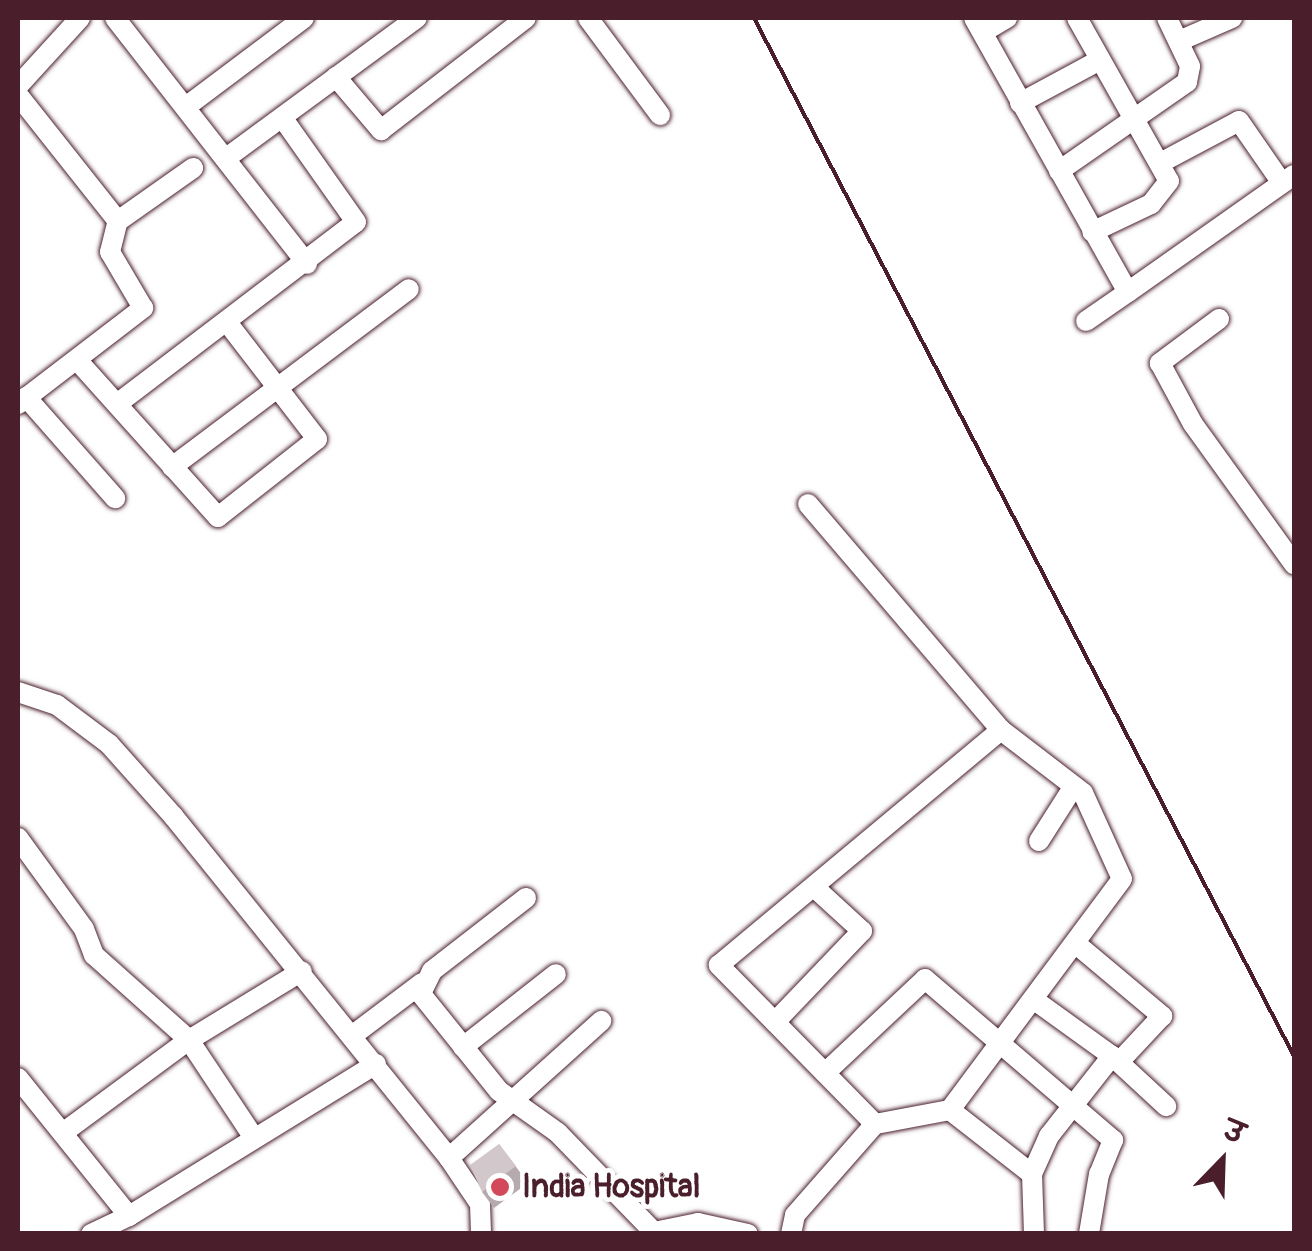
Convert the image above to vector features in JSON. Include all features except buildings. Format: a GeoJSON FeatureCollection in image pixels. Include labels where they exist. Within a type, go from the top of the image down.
{"type":"FeatureCollection","features":[{"type":"Feature","properties":{"kind":"street"},"geometry":{"type":"LineString","coordinates":[[18,86],[80,18]]}},
{"type":"Feature","properties":{"kind":"street"},"geometry":{"type":"LineString","coordinates":[[115,18],[229,156],[306,264]]}},
{"type":"Feature","properties":{"kind":"street"},"geometry":{"type":"LineString","coordinates":[[188,106],[304,18]]}},
{"type":"Feature","properties":{"kind":"street"},"geometry":{"type":"LineString","coordinates":[[229,156],[417,18]]}},
{"type":"Feature","properties":{"kind":"street"},"geometry":{"type":"LineString","coordinates":[[336,78],[381,130],[526,18]]}},
{"type":"Feature","properties":{"kind":"street"},"geometry":{"type":"LineString","coordinates":[[588,18],[660,114]]}},
{"type":"Feature","properties":{"kind":"street"},"geometry":{"type":"LineString","coordinates":[[1008,18],[979,24],[1128,292]]}},
{"type":"Feature","properties":{"kind":"street"},"geometry":{"type":"LineString","coordinates":[[1076,18],[1162,162],[1169,181],[1164,195],[1092,232]]}},
{"type":"Feature","properties":{"kind":"street"},"geometry":{"type":"LineString","coordinates":[[1059,172],[1187,82],[1190,66],[1167,18]]}},
{"type":"Feature","properties":{"kind":"street"},"geometry":{"type":"LineString","coordinates":[[1180,40],[1232,18]]}},
{"type":"Feature","properties":{"kind":"street"},"geometry":{"type":"LineString","coordinates":[[1020,103],[1100,60]]}},
{"type":"Feature","properties":{"kind":"street"},"geometry":{"type":"LineString","coordinates":[[18,95],[118,221]]}},
{"type":"Feature","properties":{"kind":"street"},"geometry":{"type":"LineString","coordinates":[[116,404],[306,264],[356,222],[282,117]]}},
{"type":"Feature","properties":{"kind":"street"},"geometry":{"type":"LineString","coordinates":[[1086,321],[1288,178],[1239,121],[1162,162]]}},
{"type":"Feature","properties":{"kind":"street"},"geometry":{"type":"LineString","coordinates":[[115,498],[22,400],[143,308],[110,252],[118,221],[192,168]]}},
{"type":"Feature","properties":{"kind":"street"},"geometry":{"type":"LineString","coordinates":[[172,467],[410,289]]}},
{"type":"Feature","properties":{"kind":"street"},"geometry":{"type":"LineString","coordinates":[[1219,319],[1160,363],[1193,424],[1294,564]]}},
{"type":"Feature","properties":{"kind":"street"},"geometry":{"type":"LineString","coordinates":[[77,360],[218,517],[317,439],[281,385],[227,322]]}},
{"type":"Feature","properties":{"kind":"street"},"geometry":{"type":"LineString","coordinates":[[791,1234],[795,1215],[875,1124],[950,1110],[1122,879],[1074,786],[1001,730],[808,504]]}},
{"type":"Feature","properties":{"kind":"street"},"geometry":{"type":"LineString","coordinates":[[18,692],[58,705],[109,744],[302,971],[450,1158],[480,1204],[481,1234]]}},
{"type":"Feature","properties":{"kind":"street"},"geometry":{"type":"LineString","coordinates":[[875,1124],[719,966],[1001,730]]}},
{"type":"Feature","properties":{"kind":"street"},"geometry":{"type":"LineString","coordinates":[[1039,840],[1074,786]]}},
{"type":"Feature","properties":{"kind":"street"},"geometry":{"type":"LineString","coordinates":[[18,838],[84,929],[94,955],[189,1040],[254,1138]]}},
{"type":"Feature","properties":{"kind":"street"},"geometry":{"type":"LineString","coordinates":[[18,880],[36,864]]}},
{"type":"Feature","properties":{"kind":"street"},"geometry":{"type":"LineString","coordinates":[[775,1022],[862,931],[814,887]]}},
{"type":"Feature","properties":{"kind":"street"},"geometry":{"type":"LineString","coordinates":[[353,1035],[526,898]]}},
{"type":"Feature","properties":{"kind":"street"},"geometry":{"type":"LineString","coordinates":[[1034,1234],[1032,1174],[1072,1106],[1162,1016],[1075,943]]}},
{"type":"Feature","properties":{"kind":"street"},"geometry":{"type":"LineString","coordinates":[[64,1132],[189,1040],[302,971]]}},
{"type":"Feature","properties":{"kind":"street"},"geometry":{"type":"LineString","coordinates":[[462,1047],[556,974]]}},
{"type":"Feature","properties":{"kind":"street"},"geometry":{"type":"LineString","coordinates":[[825,1073],[925,979],[1002,1040],[1010,1055],[1113,1140],[1089,1234]]}},
{"type":"Feature","properties":{"kind":"street"},"geometry":{"type":"LineString","coordinates":[[422,983],[421,994],[462,1047],[512,1098],[558,1133],[654,1232],[698,1223],[748,1234]]}},
{"type":"Feature","properties":{"kind":"street"},"geometry":{"type":"LineString","coordinates":[[1033,999],[1116,1059],[1166,1106]]}},
{"type":"Feature","properties":{"kind":"street"},"geometry":{"type":"LineString","coordinates":[[450,1158],[512,1098],[602,1021]]}},
{"type":"Feature","properties":{"kind":"street"},"geometry":{"type":"LineString","coordinates":[[91,1234],[128,1216],[376,1064]]}},
{"type":"Feature","properties":{"kind":"street"},"geometry":{"type":"LineString","coordinates":[[18,1078],[128,1216]]}},
{"type":"Feature","properties":{"kind":"street"},"geometry":{"type":"LineString","coordinates":[[950,1110],[1032,1174]]}},
{"type":"Feature","properties":{"kind":"railway"},"geometry":{"type":"LineString","coordinates":[[754,18],[1294,1056]]}},
{"type":"Feature","properties":{"kind":"place","name":"India Hospital"},"geometry":{"type":"Point","coordinates":[500,1187]}}]}
